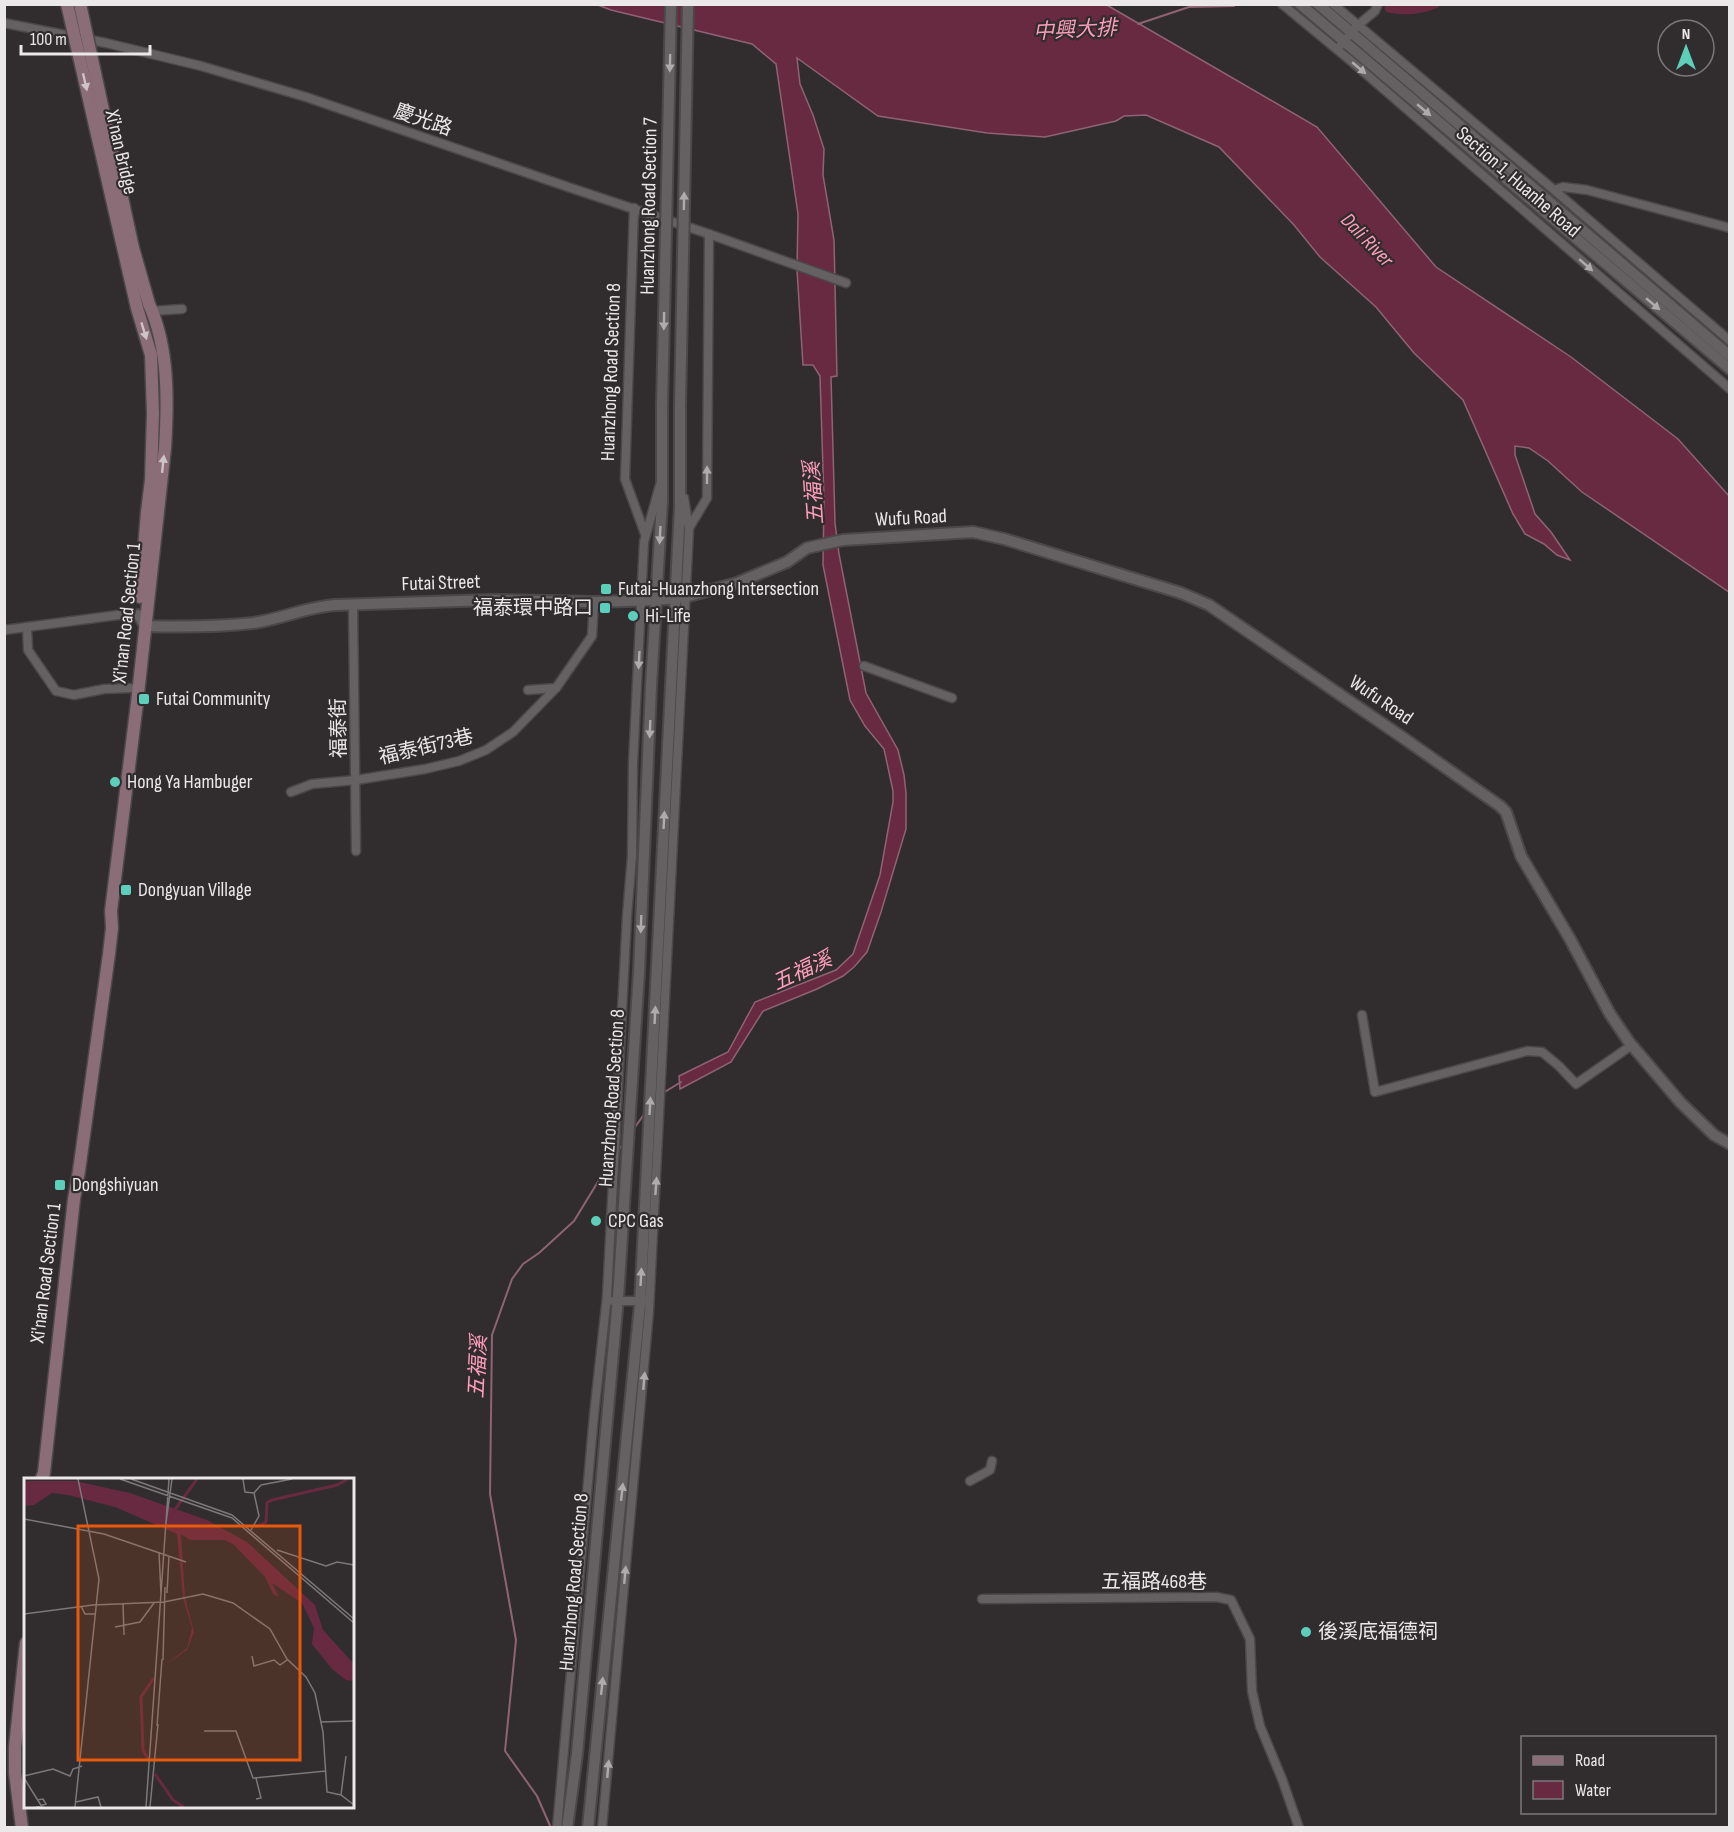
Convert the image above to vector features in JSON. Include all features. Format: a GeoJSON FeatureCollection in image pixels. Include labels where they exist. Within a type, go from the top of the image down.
{"type":"FeatureCollection","features":[{"type":"Feature","properties":{"kind":"main road","name":"Xi'nan Bridge"},"geometry":{"type":"LineString","coordinates":[[67,4],[146,308]]}},
{"type":"Feature","properties":{"kind":"main road","name":"Xi'nan Bridge"},"geometry":{"type":"LineString","coordinates":[[80,4],[146,308]]}},
{"type":"Feature","properties":{"kind":"main road","name":"Xi'nan Road Section 1"},"geometry":{"type":"LineString","coordinates":[[42,1478],[44,1473],[74,1199],[112,928],[111,911],[133,684],[142,621],[145,529],[152,469],[153,413],[151,355],[146,308]]}},
{"type":"Feature","properties":{"kind":"main road"},"geometry":{"type":"LineString","coordinates":[[22,1827],[15,1773],[15,1746],[24,1662]]}},
{"type":"Feature","properties":{"kind":"street","name":"Huanzhong Road Section 7"},"geometry":{"type":"LineString","coordinates":[[662,408],[671,4]]}},
{"type":"Feature","properties":{"kind":"street","name":"Huanzhong Road Section 7"},"geometry":{"type":"LineString","coordinates":[[680,406],[688,4]]}},
{"type":"Feature","properties":{"kind":"street","name":"Section 1, Huanhe Road"},"geometry":{"type":"LineString","coordinates":[[1282,4],[1340,46],[1730,369]]}},
{"type":"Feature","properties":{"kind":"street","name":"Section 1, Huanhe Road"},"geometry":{"type":"LineString","coordinates":[[1300,4],[1340,46],[1730,389]]}},
{"type":"Feature","properties":{"kind":"street","name":"Section 1, Huanhe Road"},"geometry":{"type":"LineString","coordinates":[[1318,4],[1354,29],[1554,190],[1730,341]]}},
{"type":"Feature","properties":{"kind":"street","name":"Section 1, Huanhe Road"},"geometry":{"type":"LineString","coordinates":[[1333,4],[1354,29],[1730,356]]}},
{"type":"Feature","properties":{"kind":"street"},"geometry":{"type":"LineString","coordinates":[[1340,46],[1354,29],[1377,8]]}},
{"type":"Feature","properties":{"kind":"street","name":"慶光路"},"geometry":{"type":"LineString","coordinates":[[4,22],[201,66],[306,97],[785,260],[846,283]]}},
{"type":"Feature","properties":{"kind":"street"},"geometry":{"type":"LineString","coordinates":[[1554,190],[1563,187],[1587,190],[1730,228]]}},
{"type":"Feature","properties":{"kind":"street","name":"Huanzhong Road Section 8"},"geometry":{"type":"LineString","coordinates":[[634,208],[625,479],[645,534]]}},
{"type":"Feature","properties":{"kind":"street","name":"Huanzhong Road Section 8"},"geometry":{"type":"LineString","coordinates":[[689,529],[707,498],[709,234]]}},
{"type":"Feature","properties":{"kind":"street"},"geometry":{"type":"LineString","coordinates":[[146,308],[182,309]]}},
{"type":"Feature","properties":{"kind":"street","name":"Huanzhong Road Section 8"},"geometry":{"type":"LineString","coordinates":[[588,1827],[632,1391],[645,1301],[649,1138],[657,1076],[680,597],[680,406]]}},
{"type":"Feature","properties":{"kind":"street","name":"Huanzhong Road Section 8"},"geometry":{"type":"LineString","coordinates":[[564,1827],[578,1754],[612,1301],[628,1138],[639,972],[662,476],[662,408]]}},
{"type":"Feature","properties":{"kind":"street","name":"Huanzhong Road Section 8"},"geometry":{"type":"LineString","coordinates":[[612,1301],[616,1136],[632,856],[633,764],[645,534],[662,476]]}},
{"type":"Feature","properties":{"kind":"street","name":"Huanzhong Road Section 8"},"geometry":{"type":"LineString","coordinates":[[680,477],[689,529],[680,597]]}},
{"type":"Feature","properties":{"kind":"street","name":"Wufu Road"},"geometry":{"type":"LineString","coordinates":[[814,546],[843,540],[973,532],[1004,539],[1181,593],[1209,605],[1402,736],[1506,812],[1521,856],[1570,939],[1610,1014],[1632,1045],[1680,1102],[1714,1135],[1730,1144]]}},
{"type":"Feature","properties":{"kind":"street","name":"Futai Street"},"geometry":{"type":"LineString","coordinates":[[142,621],[178,627],[252,623],[294,615],[314,607],[491,600],[594,602],[656,600],[680,597],[737,583],[787,562],[807,548],[814,546]]}},
{"type":"Feature","properties":{"kind":"street","name":"福泰街73巷"},"geometry":{"type":"LineString","coordinates":[[291,792],[312,784],[356,780],[425,769],[486,750],[513,732],[556,688],[592,636],[594,602]]}},
{"type":"Feature","properties":{"kind":"street","name":"福泰街"},"geometry":{"type":"LineString","coordinates":[[353,605],[356,851]]}},
{"type":"Feature","properties":{"kind":"street"},"geometry":{"type":"LineString","coordinates":[[4,630],[118,615],[142,621]]}},
{"type":"Feature","properties":{"kind":"street"},"geometry":{"type":"LineString","coordinates":[[27,627],[28,650],[56,691],[74,695],[133,684]]}},
{"type":"Feature","properties":{"kind":"street"},"geometry":{"type":"LineString","coordinates":[[864,666],[952,698]]}},
{"type":"Feature","properties":{"kind":"street"},"geometry":{"type":"LineString","coordinates":[[528,690],[556,688]]}},
{"type":"Feature","properties":{"kind":"street"},"geometry":{"type":"LineString","coordinates":[[1362,1015],[1375,1092],[1527,1051],[1542,1052],[1576,1084],[1632,1045]]}},
{"type":"Feature","properties":{"kind":"street","name":"Huanzhong Road Section 8"},"geometry":{"type":"LineString","coordinates":[[602,1827],[660,1132],[657,1076]]}},
{"type":"Feature","properties":{"kind":"street"},"geometry":{"type":"LineString","coordinates":[[612,1301],[645,1301]]}},
{"type":"Feature","properties":{"kind":"street"},"geometry":{"type":"LineString","coordinates":[[970,1481],[990,1470],[992,1461]]}},
{"type":"Feature","properties":{"kind":"street","name":"五福路468巷"},"geometry":{"type":"LineString","coordinates":[[982,1599],[1216,1597],[1231,1600],[1250,1639],[1252,1691],[1260,1726],[1299,1827]]}},
{"type":"Feature","properties":{"kind":"water","name":"Dali River"},"geometry":{"type":"Polygon","coordinates":[[[1105,4],[1317,127],[1436,267],[1571,357],[1678,439],[1729,496],[1729,592],[1582,492],[1548,461],[1529,448],[1515,446],[1515,455],[1535,514],[1551,532],[1570,560],[1557,555],[1544,544],[1525,534],[1513,514],[1463,400],[1414,353],[1376,307],[1320,257],[1294,225],[1219,147],[1146,115],[1124,116],[1116,121],[1045,137],[987,133],[878,116],[797,58],[800,84],[824,149],[823,175],[834,240],[837,376],[831,377],[835,523],[839,554],[866,693],[898,750],[906,793],[906,829],[867,952],[854,967],[843,976],[817,989],[763,1011],[731,1062],[680,1089],[679,1076],[728,1052],[755,1002],[836,970],[853,954],[880,875],[893,791],[884,749],[865,726],[850,700],[823,565],[824,500],[820,376],[813,365],[803,365],[797,270],[798,214],[776,64],[752,44],[598,5],[1105,4]]]}},
{"type":"Feature","properties":{"kind":"waterway","name":"中興大排"},"geometry":{"type":"LineString","coordinates":[[1389,8],[1424,8],[1435,4]]}},
{"type":"Feature","properties":{"kind":"waterway","name":"中興大排"},"geometry":{"type":"LineString","coordinates":[[1138,24],[1189,7],[1234,6]]}},
{"type":"Feature","properties":{"kind":"waterway","name":"五福溪"},"geometry":{"type":"LineString","coordinates":[[663,1093],[681,1082]]}},
{"type":"Feature","properties":{"kind":"waterway","name":"五福溪"},"geometry":{"type":"LineString","coordinates":[[633,1130],[645,1113]]}},
{"type":"Feature","properties":{"kind":"waterway","name":"五福溪"},"geometry":{"type":"LineString","coordinates":[[617,1152],[624,1142]]}},
{"type":"Feature","properties":{"kind":"waterway","name":"五福溪"},"geometry":{"type":"LineString","coordinates":[[551,1828],[537,1796],[505,1751],[516,1640],[490,1494],[492,1335],[512,1279],[523,1264],[539,1253],[574,1221],[610,1162]]}},
{"type":"Feature","properties":{"kind":"place","name":"Futai-Huanzhong Intersection"},"geometry":{"type":"Point","coordinates":[606,589]}},
{"type":"Feature","properties":{"kind":"place","name":"福泰環中路口"},"geometry":{"type":"Point","coordinates":[605,608]}},
{"type":"Feature","properties":{"kind":"place","name":"Hi-Life"},"geometry":{"type":"Point","coordinates":[633,616]}},
{"type":"Feature","properties":{"kind":"place","name":"Futai Community"},"geometry":{"type":"Point","coordinates":[144,699]}},
{"type":"Feature","properties":{"kind":"place","name":"Hong Ya Hambuger"},"geometry":{"type":"Point","coordinates":[115,782]}},
{"type":"Feature","properties":{"kind":"place","name":"Dongyuan Village"},"geometry":{"type":"Point","coordinates":[126,890]}},
{"type":"Feature","properties":{"kind":"place","name":"Dongshiyuan"},"geometry":{"type":"Point","coordinates":[60,1185]}},
{"type":"Feature","properties":{"kind":"place","name":"CPC Gas"},"geometry":{"type":"Point","coordinates":[596,1221]}},
{"type":"Feature","properties":{"kind":"place","name":"後溪底福德祠"},"geometry":{"type":"Point","coordinates":[1306,1632]}}]}
